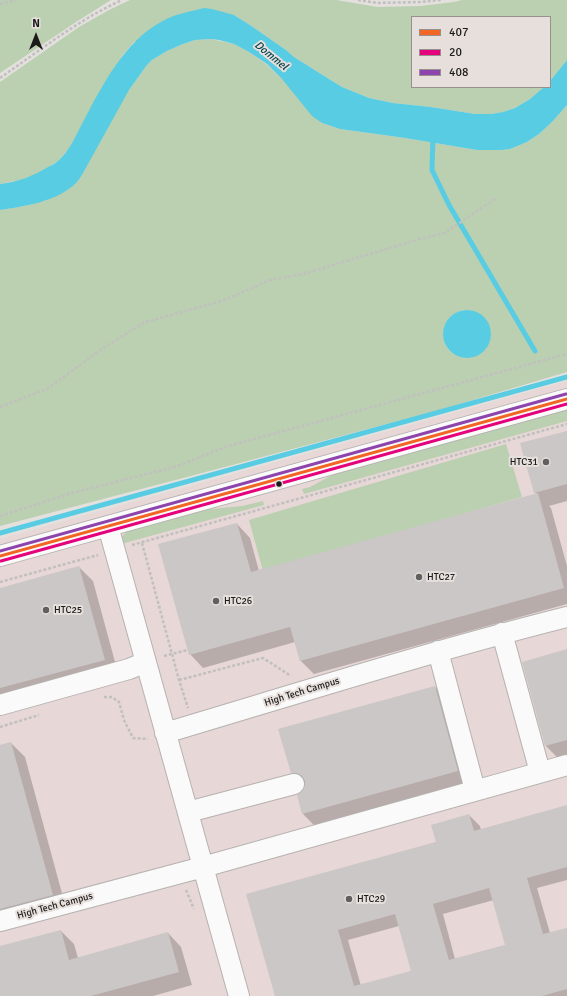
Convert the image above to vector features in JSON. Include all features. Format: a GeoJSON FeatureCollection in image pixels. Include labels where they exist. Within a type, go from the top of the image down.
{"type":"FeatureCollection","features":[{"type":"Feature","properties":{"kind":"street"},"geometry":{"type":"LineString","coordinates":[[0,556],[567,399]]}},
{"type":"Feature","properties":{"kind":"street"},"geometry":{"type":"LineString","coordinates":[[108,526],[116,550],[165,734],[188,812],[238,996]]}},
{"type":"Feature","properties":{"kind":"street","name":"High Tech Campus"},"geometry":{"type":"LineString","coordinates":[[165,734],[438,651],[567,617]]}},
{"type":"Feature","properties":{"kind":"street"},"geometry":{"type":"LineString","coordinates":[[502,633],[540,772]]}},
{"type":"Feature","properties":{"kind":"street"},"geometry":{"type":"LineString","coordinates":[[438,651],[475,790]]}},
{"type":"Feature","properties":{"kind":"street"},"geometry":{"type":"LineString","coordinates":[[0,705],[129,669],[146,662]]}},
{"type":"Feature","properties":{"kind":"street","name":"High Tech Campus"},"geometry":{"type":"LineString","coordinates":[[0,921],[203,867],[567,765]]}},
{"type":"Feature","properties":{"kind":"street"},"geometry":{"type":"LineString","coordinates":[[188,812],[294,784]]}},
{"type":"Feature","properties":{"kind":"path"},"geometry":{"type":"LineString","coordinates":[[0,4],[16,0]]}},
{"type":"Feature","properties":{"kind":"path"},"geometry":{"type":"LineString","coordinates":[[0,78],[78,25],[108,6],[122,0]]}},
{"type":"Feature","properties":{"kind":"path"},"geometry":{"type":"LineString","coordinates":[[358,0],[378,3],[441,0]]}},
{"type":"Feature","properties":{"kind":"path"},"geometry":{"type":"LineString","coordinates":[[0,407],[47,389],[143,323],[222,301],[270,280],[303,274],[412,241],[445,233],[496,198]]}},
{"type":"Feature","properties":{"kind":"path"},"geometry":{"type":"LineString","coordinates":[[0,516],[72,493],[178,466],[225,447],[567,354]]}},
{"type":"Feature","properties":{"kind":"path"},"geometry":{"type":"LineString","coordinates":[[0,582],[567,424]]}},
{"type":"Feature","properties":{"kind":"path"},"geometry":{"type":"LineString","coordinates":[[142,543],[179,680],[193,725]]}},
{"type":"Feature","properties":{"kind":"path"},"geometry":{"type":"LineString","coordinates":[[146,662],[187,650]]}},
{"type":"Feature","properties":{"kind":"path"},"geometry":{"type":"LineString","coordinates":[[179,680],[263,658],[313,689]]}},
{"type":"Feature","properties":{"kind":"path"},"geometry":{"type":"LineString","coordinates":[[104,697],[112,697],[119,702],[124,720],[133,738],[149,739],[165,734]]}},
{"type":"Feature","properties":{"kind":"path"},"geometry":{"type":"LineString","coordinates":[[0,726],[45,714]]}},
{"type":"Feature","properties":{"kind":"shaded area"},"geometry":{"type":"Polygon","coordinates":[[[567,381],[567,996],[0,996],[0,539],[567,381]]]}},
{"type":"Feature","properties":{"kind":"green space"},"geometry":{"type":"Polygon","coordinates":[[[0,0],[111,0],[0,73],[0,0]]]}},
{"type":"Feature","properties":{"kind":"green space"},"geometry":{"type":"Polygon","coordinates":[[[130,0],[336,0],[378,7],[420,6],[462,0],[567,0],[567,60],[551,80],[551,16],[411,16],[411,88],[543,88],[530,99],[515,108],[491,114],[475,114],[393,103],[369,98],[342,87],[294,57],[234,15],[134,42],[122,56],[108,78],[69,149],[58,161],[37,174],[20,180],[0,184],[0,82],[79,27],[130,0]]]}},
{"type":"Feature","properties":{"kind":"green space"},"geometry":{"type":"Polygon","coordinates":[[[211,39],[234,44],[249,52],[266,64],[282,79],[322,123],[340,129],[477,150],[502,150],[510,149],[527,142],[539,134],[567,105],[567,372],[443,409],[0,526],[0,210],[45,201],[147,65],[152,60],[167,51],[195,40],[211,39]],[[463,310],[453,315],[448,319],[444,329],[444,340],[448,348],[454,354],[462,357],[471,357],[479,354],[486,347],[491,336],[470,310],[463,310]]]}},
{"type":"Feature","properties":{"kind":"green space"},"geometry":{"type":"Polygon","coordinates":[[[567,407],[567,421],[304,494],[302,489],[310,487],[343,469],[567,407]]]}},
{"type":"Feature","properties":{"kind":"green space"},"geometry":{"type":"Polygon","coordinates":[[[506,444],[522,497],[263,571],[249,520],[506,444]]]}},
{"type":"Feature","properties":{"kind":"green space"},"geometry":{"type":"Polygon","coordinates":[[[263,501],[264,505],[121,544],[122,537],[129,528],[201,510],[242,506],[263,501]]]}},
{"type":"Feature","properties":{"kind":"water","name":"Dommel"},"geometry":{"type":"Polygon","coordinates":[[[204,8],[234,15],[294,57],[342,87],[369,98],[393,103],[475,114],[491,114],[515,108],[530,99],[543,88],[551,88],[551,80],[567,60],[567,105],[539,134],[527,142],[510,149],[502,150],[477,150],[340,129],[322,123],[312,116],[282,79],[267,64],[249,52],[234,44],[219,40],[195,40],[167,51],[152,60],[147,65],[129,90],[76,183],[59,195],[50,199],[30,205],[0,210],[0,184],[13,182],[31,176],[58,161],[66,152],[106,80],[125,53],[136,41],[161,22],[204,8]]]}},
{"type":"Feature","properties":{"kind":"water"},"geometry":{"type":"Polygon","coordinates":[[[462,310],[472,310],[484,317],[491,329],[491,339],[484,351],[472,358],[462,358],[454,354],[447,347],[443,339],[443,329],[447,321],[454,314],[462,310]]]}},
{"type":"Feature","properties":{"kind":"building","name":"HTC31"},"geometry":{"type":"Polygon","coordinates":[[[567,431],[567,484],[534,493],[520,443],[567,431]]]}},
{"type":"Feature","properties":{"kind":"building","name":"HTC27"},"geometry":{"type":"Polygon","coordinates":[[[538,493],[564,588],[300,661],[290,627],[189,655],[158,544],[237,523],[251,572],[538,493]]]}},
{"type":"Feature","properties":{"kind":"building","name":"HTC25"},"geometry":{"type":"Polygon","coordinates":[[[79,566],[105,660],[0,688],[0,588],[79,566]]]}},
{"type":"Feature","properties":{"kind":"building"},"geometry":{"type":"Polygon","coordinates":[[[567,649],[567,740],[545,746],[522,662],[567,649]]]}},
{"type":"Feature","properties":{"kind":"building"},"geometry":{"type":"Polygon","coordinates":[[[435,686],[458,771],[302,814],[297,795],[302,792],[305,787],[305,781],[302,776],[297,773],[291,773],[278,729],[435,686]]]}},
{"type":"Feature","properties":{"kind":"building"},"geometry":{"type":"Polygon","coordinates":[[[11,742],[53,895],[0,909],[0,745],[11,742]]]}},
{"type":"Feature","properties":{"kind":"building","name":"HTC29"},"geometry":{"type":"Polygon","coordinates":[[[567,805],[567,867],[527,878],[543,934],[567,928],[567,989],[542,996],[275,996],[246,894],[436,842],[431,825],[469,814],[474,831],[567,805]],[[489,888],[433,904],[449,960],[505,945],[489,888]],[[395,914],[338,930],[354,986],[411,971],[395,914]]]}},
{"type":"Feature","properties":{"kind":"building"},"geometry":{"type":"Polygon","coordinates":[[[61,930],[69,960],[168,932],[179,972],[91,996],[0,996],[0,946],[61,930]]]}},
{"type":"Feature","properties":{"kind":"waterway"},"geometry":{"type":"LineString","coordinates":[[433,137],[432,170],[449,205],[535,351]]}},
{"type":"Feature","properties":{"kind":"waterway"},"geometry":{"type":"LineString","coordinates":[[0,533],[567,377]]}},
{"type":"Feature","properties":{"kind":"transit line","name":"408"},"geometry":{"type":"LineString","coordinates":[[0,551],[566,394]]}},
{"type":"Feature","properties":{"kind":"transit line","name":"407"},"geometry":{"type":"LineString","coordinates":[[0,556],[567,399]]}},
{"type":"Feature","properties":{"kind":"transit line","name":"20"},"geometry":{"type":"LineString","coordinates":[[1,561],[567,404]]}},
{"type":"Feature","properties":{"kind":"place","name":"HTC31"},"geometry":{"type":"Point","coordinates":[546,462]}},
{"type":"Feature","properties":{"kind":"place","name":"HTC27"},"geometry":{"type":"Point","coordinates":[419,577]}},
{"type":"Feature","properties":{"kind":"place","name":"HTC26"},"geometry":{"type":"Point","coordinates":[216,601]}},
{"type":"Feature","properties":{"kind":"place","name":"HTC25"},"geometry":{"type":"Point","coordinates":[46,610]}},
{"type":"Feature","properties":{"kind":"place","name":"HTC29"},"geometry":{"type":"Point","coordinates":[349,899]}}]}
